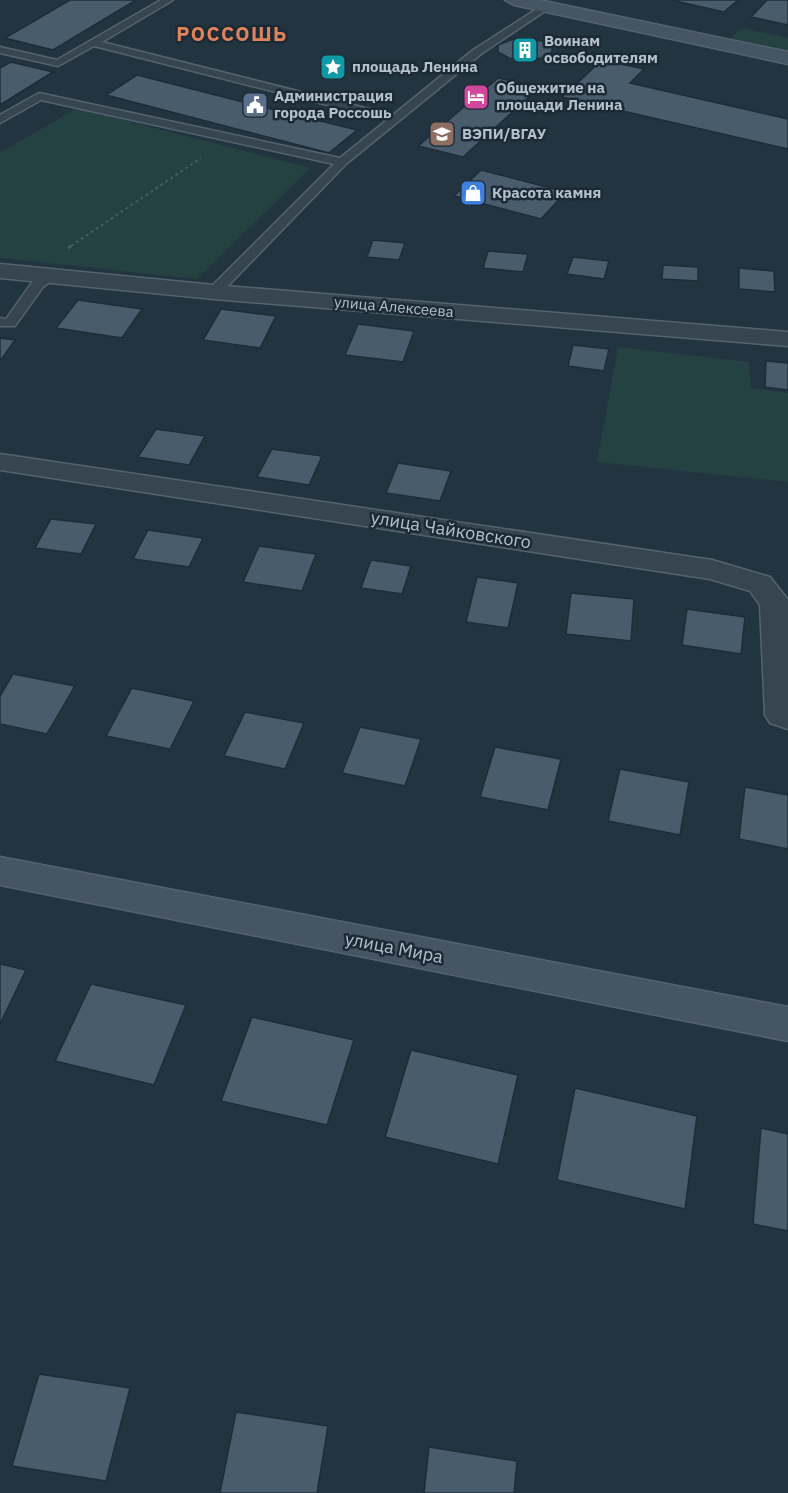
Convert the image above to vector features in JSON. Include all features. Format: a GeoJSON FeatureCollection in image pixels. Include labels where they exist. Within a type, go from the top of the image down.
{"type":"FeatureCollection","features":[{"type":"Feature","properties":{"kind":"main road"},"geometry":{"type":"LineString","coordinates":[[513,0],[788,58]]}},
{"type":"Feature","properties":{"kind":"main road","name":"улица Мира"},"geometry":{"type":"LineString","coordinates":[[0,871],[788,1024]]}},
{"type":"Feature","properties":{"kind":"street","name":"улица Алексеева"},"geometry":{"type":"LineString","coordinates":[[0,271],[214,292],[788,339]]}},
{"type":"Feature","properties":{"kind":"street","name":"улица Чайковского"},"geometry":{"type":"LineString","coordinates":[[0,462],[712,570],[760,584],[775,603],[782,715],[788,717]]}},
{"type":"Feature","properties":{"kind":"lane"},"geometry":{"type":"LineString","coordinates":[[0,50],[58,63],[168,0]]}},
{"type":"Feature","properties":{"kind":"lane"},"geometry":{"type":"LineString","coordinates":[[214,292],[342,162],[477,52],[546,7]]}},
{"type":"Feature","properties":{"kind":"lane"},"geometry":{"type":"LineString","coordinates":[[93,43],[394,118]]}},
{"type":"Feature","properties":{"kind":"lane"},"geometry":{"type":"LineString","coordinates":[[0,120],[39,96],[342,162]]}},
{"type":"Feature","properties":{"kind":"lane"},"geometry":{"type":"LineString","coordinates":[[0,322],[10,323],[38,284],[41,275]]}},
{"type":"Feature","properties":{"kind":"path"},"geometry":{"type":"LineString","coordinates":[[41,275],[232,137]]}},
{"type":"Feature","properties":{"kind":"green space"},"geometry":{"type":"Polygon","coordinates":[[[743,28],[788,38],[788,51],[730,38],[743,28]]]}},
{"type":"Feature","properties":{"kind":"green space"},"geometry":{"type":"Polygon","coordinates":[[[77,108],[310,168],[197,279],[0,258],[0,153],[77,108]]]}},
{"type":"Feature","properties":{"kind":"green space"},"geometry":{"type":"Polygon","coordinates":[[[618,347],[749,362],[751,388],[788,393],[788,482],[597,462],[618,347]]]}},
{"type":"Feature","properties":{"kind":"building"},"geometry":{"type":"Polygon","coordinates":[[[70,0],[136,0],[53,50],[5,38],[70,0]]]}},
{"type":"Feature","properties":{"kind":"building"},"geometry":{"type":"Polygon","coordinates":[[[671,0],[738,0],[724,12],[671,0]]]}},
{"type":"Feature","properties":{"kind":"building"},"geometry":{"type":"Polygon","coordinates":[[[767,0],[788,0],[788,25],[751,17],[767,0]]]}},
{"type":"Feature","properties":{"kind":"building","name":"Воинам освободителям"},"geometry":{"type":"Polygon","coordinates":[[[516,38],[542,41],[552,47],[552,52],[542,58],[526,60],[509,58],[498,52],[498,45],[516,38]]]}},
{"type":"Feature","properties":{"kind":"building"},"geometry":{"type":"Polygon","coordinates":[[[602,60],[644,69],[630,83],[788,119],[788,149],[562,97],[602,60]]]}},
{"type":"Feature","properties":{"kind":"building"},"geometry":{"type":"Polygon","coordinates":[[[11,62],[53,72],[0,105],[0,68],[11,62]]]}},
{"type":"Feature","properties":{"kind":"building"},"geometry":{"type":"Polygon","coordinates":[[[137,75],[357,130],[329,153],[106,95],[137,75]]]}},
{"type":"Feature","properties":{"kind":"building"},"geometry":{"type":"Polygon","coordinates":[[[498,78],[540,87],[463,157],[418,146],[498,78]]]}},
{"type":"Feature","properties":{"kind":"building"},"geometry":{"type":"Polygon","coordinates":[[[481,170],[566,192],[541,219],[454,196],[481,170]]]}},
{"type":"Feature","properties":{"kind":"building"},"geometry":{"type":"Polygon","coordinates":[[[373,240],[405,243],[399,260],[367,257],[373,240]]]}},
{"type":"Feature","properties":{"kind":"building"},"geometry":{"type":"Polygon","coordinates":[[[488,251],[528,254],[523,272],[483,268],[488,251]]]}},
{"type":"Feature","properties":{"kind":"building"},"geometry":{"type":"Polygon","coordinates":[[[573,257],[609,261],[604,279],[567,274],[573,257]]]}},
{"type":"Feature","properties":{"kind":"building"},"geometry":{"type":"Polygon","coordinates":[[[663,265],[698,267],[698,281],[662,279],[663,265]]]}},
{"type":"Feature","properties":{"kind":"building"},"geometry":{"type":"Polygon","coordinates":[[[739,268],[774,271],[775,292],[739,289],[739,268]]]}},
{"type":"Feature","properties":{"kind":"building"},"geometry":{"type":"Polygon","coordinates":[[[78,300],[142,309],[122,338],[56,328],[78,300]]]}},
{"type":"Feature","properties":{"kind":"building"},"geometry":{"type":"Polygon","coordinates":[[[221,309],[276,316],[260,348],[203,340],[221,309]]]}},
{"type":"Feature","properties":{"kind":"building"},"geometry":{"type":"Polygon","coordinates":[[[358,324],[414,331],[403,362],[345,355],[358,324]]]}},
{"type":"Feature","properties":{"kind":"building"},"geometry":{"type":"Polygon","coordinates":[[[0,338],[15,340],[0,361],[0,338]]]}},
{"type":"Feature","properties":{"kind":"building"},"geometry":{"type":"Polygon","coordinates":[[[573,345],[609,349],[604,371],[568,366],[573,345]]]}},
{"type":"Feature","properties":{"kind":"building"},"geometry":{"type":"Polygon","coordinates":[[[766,361],[788,363],[788,390],[765,387],[766,361]]]}},
{"type":"Feature","properties":{"kind":"building"},"geometry":{"type":"Polygon","coordinates":[[[156,429],[205,436],[189,465],[138,457],[156,429]]]}},
{"type":"Feature","properties":{"kind":"building"},"geometry":{"type":"Polygon","coordinates":[[[272,449],[322,456],[309,485],[257,477],[272,449]]]}},
{"type":"Feature","properties":{"kind":"building"},"geometry":{"type":"Polygon","coordinates":[[[398,463],[451,471],[440,501],[386,493],[398,463]]]}},
{"type":"Feature","properties":{"kind":"building"},"geometry":{"type":"Polygon","coordinates":[[[51,519],[96,524],[81,554],[35,548],[51,519]]]}},
{"type":"Feature","properties":{"kind":"building"},"geometry":{"type":"Polygon","coordinates":[[[148,530],[203,538],[189,567],[133,559],[148,530]]]}},
{"type":"Feature","properties":{"kind":"building"},"geometry":{"type":"Polygon","coordinates":[[[259,546],[316,554],[302,591],[243,582],[259,546]]]}},
{"type":"Feature","properties":{"kind":"building"},"geometry":{"type":"Polygon","coordinates":[[[371,560],[411,566],[402,594],[361,588],[371,560]]]}},
{"type":"Feature","properties":{"kind":"building"},"geometry":{"type":"Polygon","coordinates":[[[477,577],[518,583],[508,628],[466,622],[477,577]]]}},
{"type":"Feature","properties":{"kind":"building"},"geometry":{"type":"Polygon","coordinates":[[[571,593],[634,599],[631,641],[566,634],[571,593]]]}},
{"type":"Feature","properties":{"kind":"building"},"geometry":{"type":"Polygon","coordinates":[[[687,609],[745,617],[741,654],[682,645],[687,609]]]}},
{"type":"Feature","properties":{"kind":"building"},"geometry":{"type":"Polygon","coordinates":[[[13,674],[75,686],[47,734],[0,724],[0,696],[13,674]]]}},
{"type":"Feature","properties":{"kind":"building"},"geometry":{"type":"Polygon","coordinates":[[[132,688],[194,701],[170,749],[106,736],[132,688]]]}},
{"type":"Feature","properties":{"kind":"building"},"geometry":{"type":"Polygon","coordinates":[[[245,712],[304,723],[285,769],[224,756],[245,712]]]}},
{"type":"Feature","properties":{"kind":"building"},"geometry":{"type":"Polygon","coordinates":[[[360,727],[421,739],[405,786],[342,773],[360,727]]]}},
{"type":"Feature","properties":{"kind":"building"},"geometry":{"type":"Polygon","coordinates":[[[495,747],[561,759],[548,810],[480,797],[495,747]]]}},
{"type":"Feature","properties":{"kind":"building"},"geometry":{"type":"Polygon","coordinates":[[[620,769],[689,782],[680,835],[608,821],[620,769]]]}},
{"type":"Feature","properties":{"kind":"building"},"geometry":{"type":"Polygon","coordinates":[[[745,787],[788,795],[788,849],[739,839],[745,787]]]}},
{"type":"Feature","properties":{"kind":"building"},"geometry":{"type":"Polygon","coordinates":[[[0,964],[26,970],[0,1024],[0,964]]]}},
{"type":"Feature","properties":{"kind":"building"},"geometry":{"type":"Polygon","coordinates":[[[91,984],[186,1005],[154,1085],[55,1061],[91,984]]]}},
{"type":"Feature","properties":{"kind":"building"},"geometry":{"type":"Polygon","coordinates":[[[252,1017],[354,1040],[327,1125],[221,1101],[252,1017]]]}},
{"type":"Feature","properties":{"kind":"building"},"geometry":{"type":"Polygon","coordinates":[[[411,1050],[518,1075],[498,1164],[385,1137],[411,1050]]]}},
{"type":"Feature","properties":{"kind":"building"},"geometry":{"type":"Polygon","coordinates":[[[575,1088],[697,1116],[685,1209],[557,1180],[575,1088]]]}},
{"type":"Feature","properties":{"kind":"building"},"geometry":{"type":"Polygon","coordinates":[[[761,1128],[788,1134],[788,1231],[753,1224],[761,1128]]]}},
{"type":"Feature","properties":{"kind":"building"},"geometry":{"type":"Polygon","coordinates":[[[39,1374],[130,1388],[106,1481],[12,1466],[39,1374]]]}},
{"type":"Feature","properties":{"kind":"building"},"geometry":{"type":"Polygon","coordinates":[[[236,1412],[328,1426],[317,1493],[220,1493],[236,1412]]]}},
{"type":"Feature","properties":{"kind":"building"},"geometry":{"type":"Polygon","coordinates":[[[429,1447],[517,1461],[514,1493],[424,1493],[429,1447]]]}},
{"type":"Feature","properties":{"kind":"place","name":"Воинам освободителям"},"geometry":{"type":"Point","coordinates":[525,50]}},
{"type":"Feature","properties":{"kind":"place","name":"площадь Ленина"},"geometry":{"type":"Point","coordinates":[333,67]}},
{"type":"Feature","properties":{"kind":"place","name":"Общежитие на площади Ленина"},"geometry":{"type":"Point","coordinates":[476,97]}},
{"type":"Feature","properties":{"kind":"place","name":"Администрация города Россошь"},"geometry":{"type":"Point","coordinates":[255,105]}},
{"type":"Feature","properties":{"kind":"place","name":"ВЭПИ/ВГАУ"},"geometry":{"type":"Point","coordinates":[442,134]}},
{"type":"Feature","properties":{"kind":"place","name":"Красота камня"},"geometry":{"type":"Point","coordinates":[473,193]}},
{"type":"Feature","properties":{"kind":"district","name":"РОССОШЬ"},"geometry":{"type":"Point","coordinates":[232,34]}}]}
